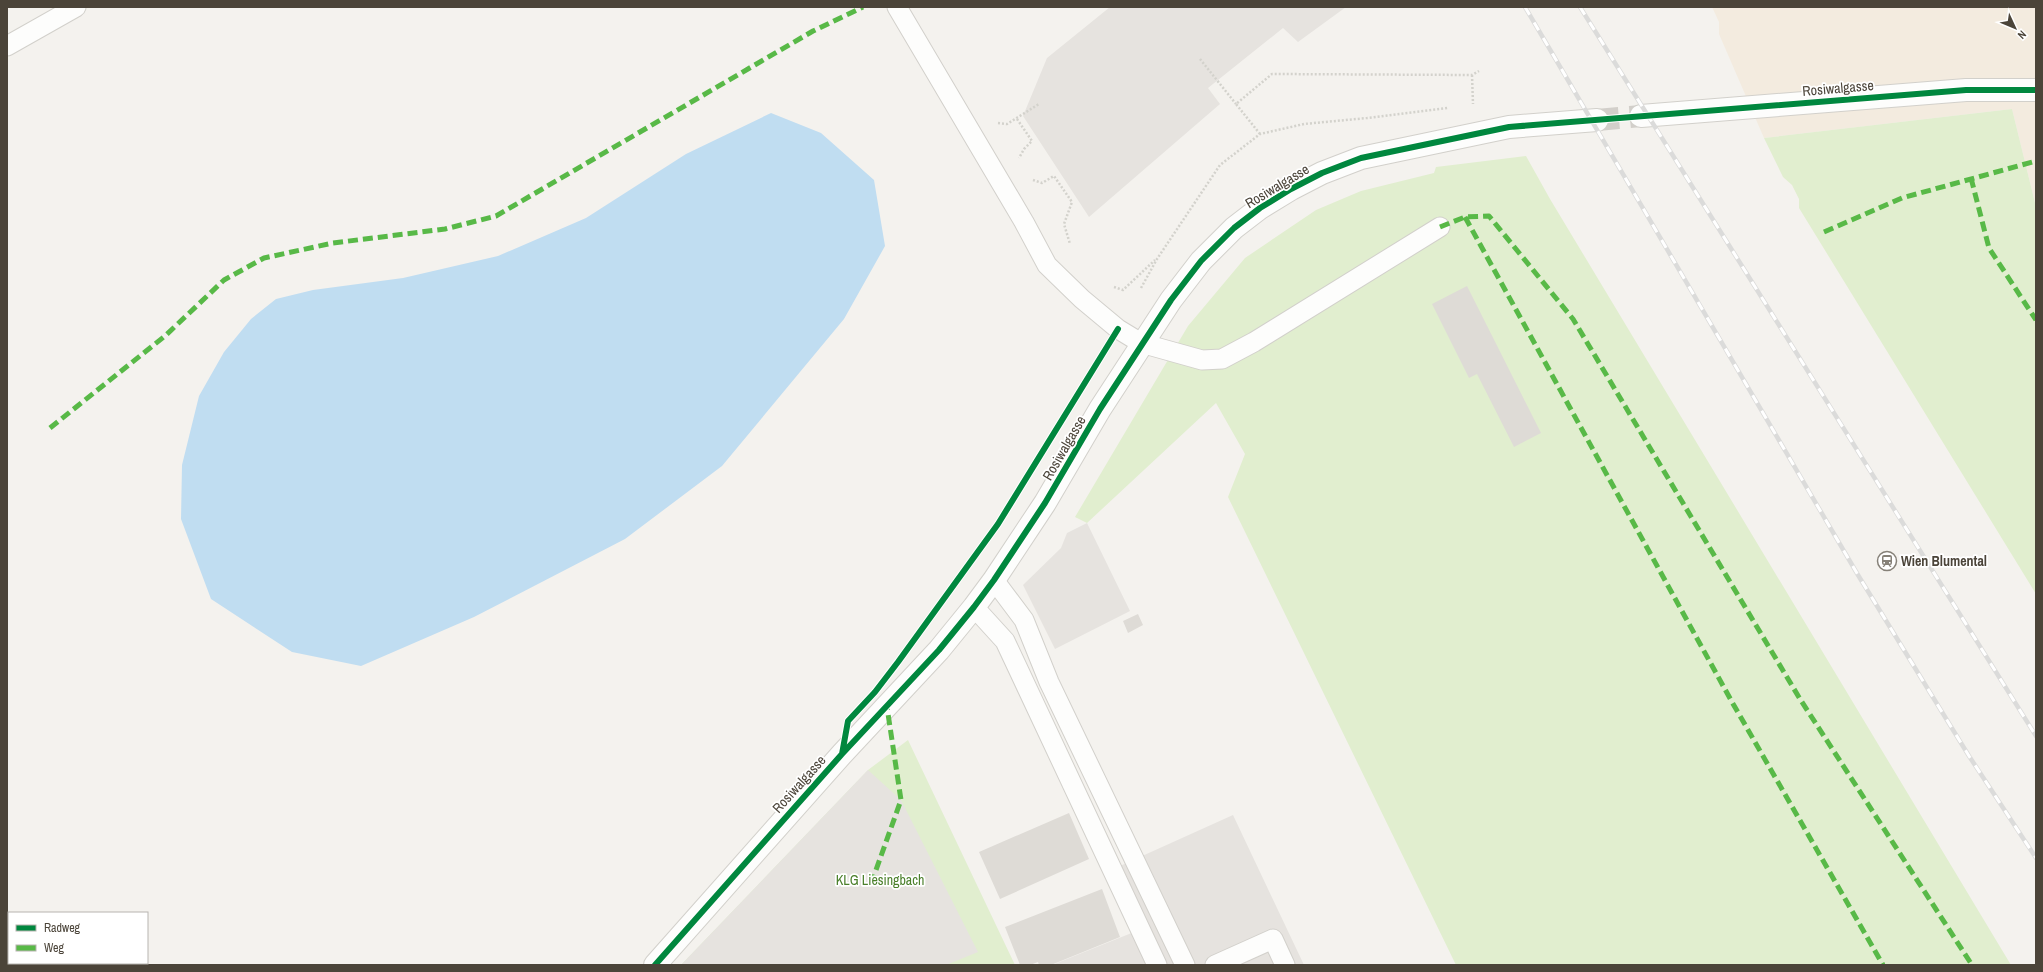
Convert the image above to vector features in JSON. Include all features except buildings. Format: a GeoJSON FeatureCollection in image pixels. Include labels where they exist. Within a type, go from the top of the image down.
{"type":"FeatureCollection","features":[{"type":"Feature","properties":{"kind":"street","name":"Rosiwalgasse"},"geometry":{"type":"LineString","coordinates":[[1641,116],[1966,90],[2036,90]]}},
{"type":"Feature","properties":{"kind":"street","name":"Rosiwalgasse"},"geometry":{"type":"LineString","coordinates":[[655,965],[842,754],[939,650],[974,607],[994,580],[1045,503],[1142,343],[1171,300],[1201,261],[1234,228],[1260,208],[1290,189],[1322,173],[1361,158],[1509,127],[1597,120]]}},
{"type":"Feature","properties":{"kind":"lane"},"geometry":{"type":"LineString","coordinates":[[7,46],[76,7]]}},
{"type":"Feature","properties":{"kind":"lane"},"geometry":{"type":"LineString","coordinates":[[897,7],[1048,265],[1094,309],[1118,329],[1142,343],[1202,360],[1222,359],[1254,342],[1440,227]]}},
{"type":"Feature","properties":{"kind":"lane"},"geometry":{"type":"LineString","coordinates":[[994,580],[1024,620],[1049,682],[1185,965]]}},
{"type":"Feature","properties":{"kind":"lane"},"geometry":{"type":"LineString","coordinates":[[974,607],[1005,641],[1157,965]]}},
{"type":"Feature","properties":{"kind":"lane"},"geometry":{"type":"LineString","coordinates":[[1215,965],[1273,940],[1285,965]]}},
{"type":"Feature","properties":{"kind":"path"},"geometry":{"type":"LineString","coordinates":[[1200,59],[1260,134]]}},
{"type":"Feature","properties":{"kind":"path"},"geometry":{"type":"LineString","coordinates":[[1236,104],[1272,74],[1472,75],[1479,71]]}},
{"type":"Feature","properties":{"kind":"path"},"geometry":{"type":"LineString","coordinates":[[1472,75],[1473,104]]}},
{"type":"Feature","properties":{"kind":"path"},"geometry":{"type":"LineString","coordinates":[[997,123],[1008,124],[1039,104]]}},
{"type":"Feature","properties":{"kind":"path"},"geometry":{"type":"LineString","coordinates":[[1017,119],[1032,141],[1024,148],[1018,159],[1019,164]]}},
{"type":"Feature","properties":{"kind":"path"},"geometry":{"type":"LineString","coordinates":[[1029,179],[1042,183],[1054,176],[1072,202],[1064,224],[1070,247]]}},
{"type":"Feature","properties":{"kind":"path"},"geometry":{"type":"LineString","coordinates":[[1110,286],[1123,290],[1157,259]]}},
{"type":"Feature","properties":{"kind":"shaded area"},"geometry":{"type":"Polygon","coordinates":[[[1110,7],[1346,7],[1298,42],[1283,28],[1208,88],[1220,104],[1089,217],[1023,116],[1047,58],[1110,7]]]}},
{"type":"Feature","properties":{"kind":"shaded area"},"geometry":{"type":"Polygon","coordinates":[[[1712,7],[2036,7],[2036,207],[2012,109],[1764,138],[1719,34],[1719,22],[1712,7]]]}},
{"type":"Feature","properties":{"kind":"shaded area"},"geometry":{"type":"Polygon","coordinates":[[[1087,523],[1130,611],[1055,649],[1023,585],[1061,548],[1067,533],[1087,523]]]}},
{"type":"Feature","properties":{"kind":"shaded area","name":"KLG Liesingbach"},"geometry":{"type":"Polygon","coordinates":[[[868,770],[901,800],[978,952],[946,965],[681,965],[868,770]]]}},
{"type":"Feature","properties":{"kind":"shaded area"},"geometry":{"type":"Polygon","coordinates":[[[1233,815],[1304,965],[1052,965],[1149,926],[1120,866],[1233,815]]]}},
{"type":"Feature","properties":{"kind":"green space"},"geometry":{"type":"Polygon","coordinates":[[[2012,109],[2036,207],[2036,594],[1799,208],[1799,199],[1792,185],[1783,177],[1764,138],[2012,109]]]}},
{"type":"Feature","properties":{"kind":"green space"},"geometry":{"type":"Polygon","coordinates":[[[1526,156],[1550,199],[2011,965],[1456,965],[1228,497],[1245,454],[1216,403],[1087,523],[1075,517],[1188,326],[1245,258],[1316,210],[1361,191],[1434,173],[1436,167],[1526,156]]]}},
{"type":"Feature","properties":{"kind":"green space","name":"KLG Liesingbach"},"geometry":{"type":"Polygon","coordinates":[[[908,740],[1015,965],[681,965],[868,770],[908,740]]]}},
{"type":"Feature","properties":{"kind":"water"},"geometry":{"type":"Polygon","coordinates":[[[771,113],[821,133],[874,180],[885,246],[844,319],[722,466],[625,539],[474,617],[361,666],[292,652],[211,599],[181,519],[182,465],[199,396],[224,352],[251,319],[276,299],[313,290],[403,278],[498,256],[586,218],[686,154],[771,113]]]}},
{"type":"Feature","properties":{"kind":"tunnel"},"geometry":{"type":"LineString","coordinates":[[1597,120],[1641,116]]}},
{"type":"Feature","properties":{"kind":"railway"},"geometry":{"type":"LineString","coordinates":[[1525,7],[1858,575],[1969,756],[2036,858]]}},
{"type":"Feature","properties":{"kind":"railway"},"geometry":{"type":"LineString","coordinates":[[1580,7],[2036,736]]}},
{"type":"Feature","properties":{"kind":"marked path"},"geometry":{"type":"LineString","coordinates":[[50,428],[165,336],[224,280],[264,258],[333,243],[445,229],[496,216],[813,31],[863,7]]}},
{"type":"Feature","properties":{"kind":"marked path"},"geometry":{"type":"LineString","coordinates":[[1824,232],[1902,198],[2036,161]]}},
{"type":"Feature","properties":{"kind":"marked path"},"geometry":{"type":"LineString","coordinates":[[1971,178],[1989,248],[2036,320]]}},
{"type":"Feature","properties":{"kind":"marked path"},"geometry":{"type":"LineString","coordinates":[[1440,227],[1465,217],[1489,216],[1573,319],[1800,699],[1972,965]]}},
{"type":"Feature","properties":{"kind":"marked path"},"geometry":{"type":"LineString","coordinates":[[1465,217],[1732,702],[1883,965]]}},
{"type":"Feature","properties":{"kind":"marked path"},"geometry":{"type":"LineString","coordinates":[[871,884],[901,800],[887,707]]}},
{"type":"Feature","properties":{"kind":"cycle path"},"geometry":{"type":"LineString","coordinates":[[655,965],[842,754],[939,650],[974,607],[994,580],[1045,503],[1100,409],[1171,300],[1201,261],[1234,228],[1260,208],[1291,189],[1322,173],[1361,158],[1509,127],[1966,90],[2036,90]]}},
{"type":"Feature","properties":{"kind":"cycle path"},"geometry":{"type":"LineString","coordinates":[[842,754],[848,721],[875,692],[898,662],[998,524],[1118,329]]}},
{"type":"Feature","properties":{"kind":"place","name":"Wien Blumental"},"geometry":{"type":"Point","coordinates":[1887,561]}}]}
